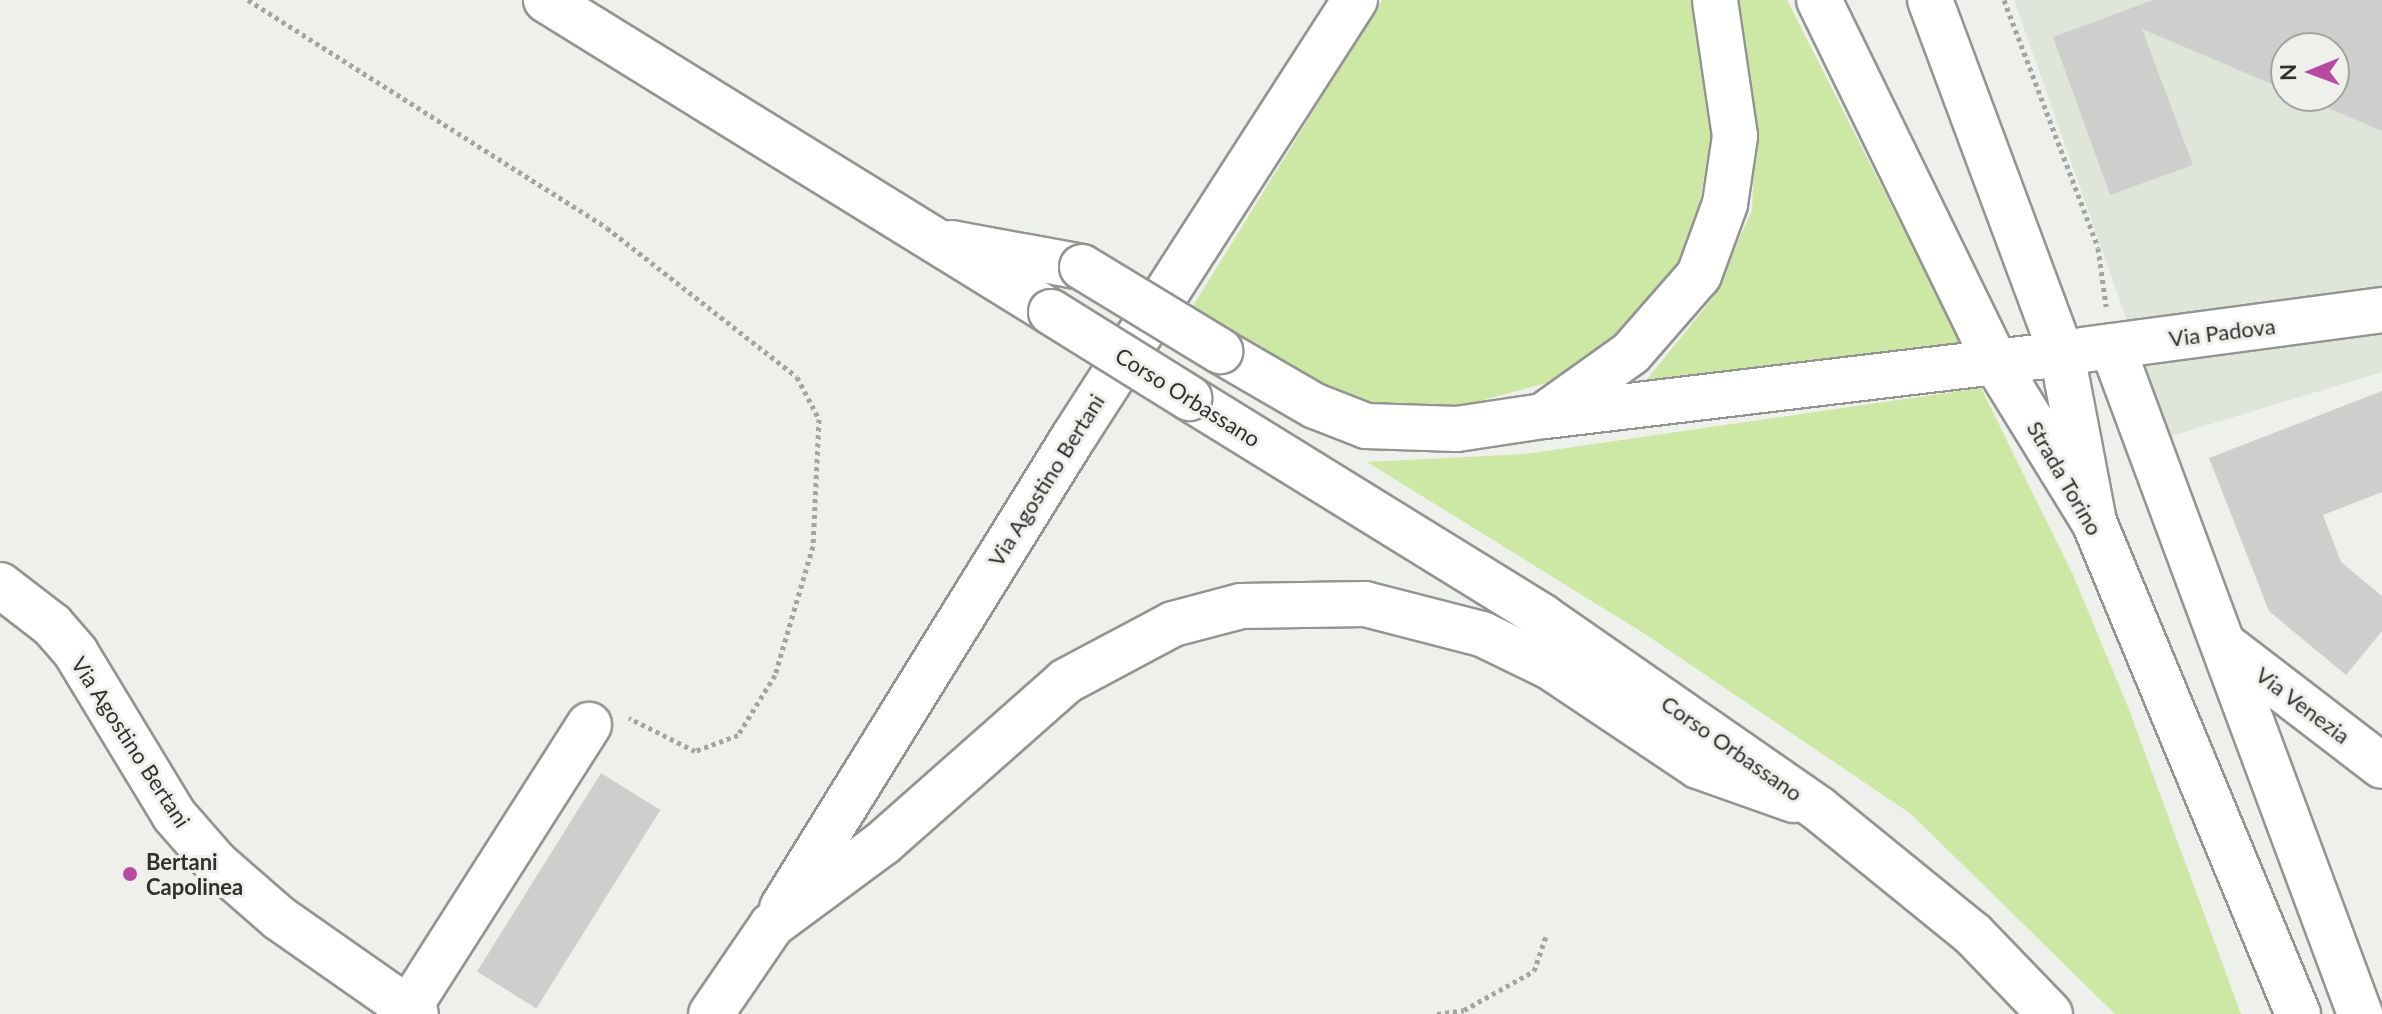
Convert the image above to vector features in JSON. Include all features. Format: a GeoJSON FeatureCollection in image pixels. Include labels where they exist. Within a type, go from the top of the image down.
{"type":"FeatureCollection","features":[{"type":"Feature","properties":{"kind":"main road","name":"Corso Orbassano"},"geometry":{"type":"LineString","coordinates":[[546,0],[1543,617],[1819,809],[1973,934],[2050,1014]]}},
{"type":"Feature","properties":{"kind":"main road","name":"Via Agostino Bertani"},"geometry":{"type":"LineString","coordinates":[[772,925],[1064,451],[1355,0]]}},
{"type":"Feature","properties":{"kind":"main road"},"geometry":{"type":"LineString","coordinates":[[1543,416],[1631,353],[1699,275],[1725,204],[1735,136],[1715,0]]}},
{"type":"Feature","properties":{"kind":"main road","name":"Strada Torino"},"geometry":{"type":"LineString","coordinates":[[1819,0],[1996,363],[2094,522],[2298,1014]]}},
{"type":"Feature","properties":{"kind":"main road"},"geometry":{"type":"LineString","coordinates":[[1930,0],[2062,354],[2094,522]]}},
{"type":"Feature","properties":{"kind":"main road","name":"Via Padova"},"geometry":{"type":"LineString","coordinates":[[941,242],[1082,267],[1315,406],[1366,426],[1457,429],[1543,416],[1996,363],[2382,310]]}},
{"type":"Feature","properties":{"kind":"main road"},"geometry":{"type":"LineString","coordinates":[[2112,346],[2360,1014]]}},
{"type":"Feature","properties":{"kind":"main road","name":"Via Agostino Bertani"},"geometry":{"type":"LineString","coordinates":[[0,585],[52,625],[76,653],[174,815],[216,863],[279,918],[412,1011]]}},
{"type":"Feature","properties":{"kind":"main road","name":"Corso Orbassano"},"geometry":{"type":"LineString","coordinates":[[711,1014],[772,925],[883,843],[1066,681],[1173,624],[1241,606],[1365,604],[1482,634],[1550,667],[1698,766],[1819,809]]}},
{"type":"Feature","properties":{"kind":"main road","name":"Via Venezia"},"geometry":{"type":"LineString","coordinates":[[2223,644],[2382,766]]}},
{"type":"Feature","properties":{"kind":"main road"},"geometry":{"type":"LineString","coordinates":[[412,1011],[589,725]]}},
{"type":"Feature","properties":{"kind":"path"},"geometry":{"type":"LineString","coordinates":[[248,0],[607,228],[797,377],[819,419],[813,546],[775,675],[738,735],[695,751],[636,717],[589,725]]}},
{"type":"Feature","properties":{"kind":"path"},"geometry":{"type":"LineString","coordinates":[[2004,0],[2098,248],[2112,346]]}},
{"type":"Feature","properties":{"kind":"path"},"geometry":{"type":"LineString","coordinates":[[1437,1014],[1464,1010],[1534,971],[1547,934]]}},
{"type":"Feature","properties":{"kind":"shaded area"},"geometry":{"type":"Polygon","coordinates":[[[2014,0],[2382,0],[2382,372],[2168,437],[2014,0]]]}},
{"type":"Feature","properties":{"kind":"green space"},"geometry":{"type":"Polygon","coordinates":[[[1382,0],[1692,0],[1712,136],[1696,221],[1680,262],[1622,335],[1550,382],[1461,406],[1372,402],[1320,387],[1193,306],[1382,0]]]}},
{"type":"Feature","properties":{"kind":"green space"},"geometry":{"type":"Polygon","coordinates":[[[1737,0],[1787,0],[1962,345],[1644,383],[1712,299],[1752,210],[1755,140],[1737,0]]]}},
{"type":"Feature","properties":{"kind":"green space"},"geometry":{"type":"Polygon","coordinates":[[[1981,388],[2073,575],[2128,707],[2241,1014],[2115,1014],[1911,814],[1645,634],[1367,462],[1525,454],[1981,388]]]}},
{"type":"Feature","properties":{"kind":"building"},"geometry":{"type":"Polygon","coordinates":[[[2153,0],[2382,0],[2382,131],[2337,112],[2350,112],[2350,32],[2270,32],[2270,83],[2142,29],[2193,165],[2110,195],[2053,37],[2153,0]]]}},
{"type":"Feature","properties":{"kind":"building"},"geometry":{"type":"Polygon","coordinates":[[[2382,391],[2382,492],[2323,515],[2341,562],[2382,596],[2382,631],[2346,675],[2269,611],[2209,458],[2382,391]]]}},
{"type":"Feature","properties":{"kind":"building"},"geometry":{"type":"Polygon","coordinates":[[[601,773],[660,810],[536,1009],[477,971],[601,773]]]}},
{"type":"Feature","properties":{"kind":"place","name":"Bertani Capolinea"},"geometry":{"type":"Point","coordinates":[130,874]}}]}
